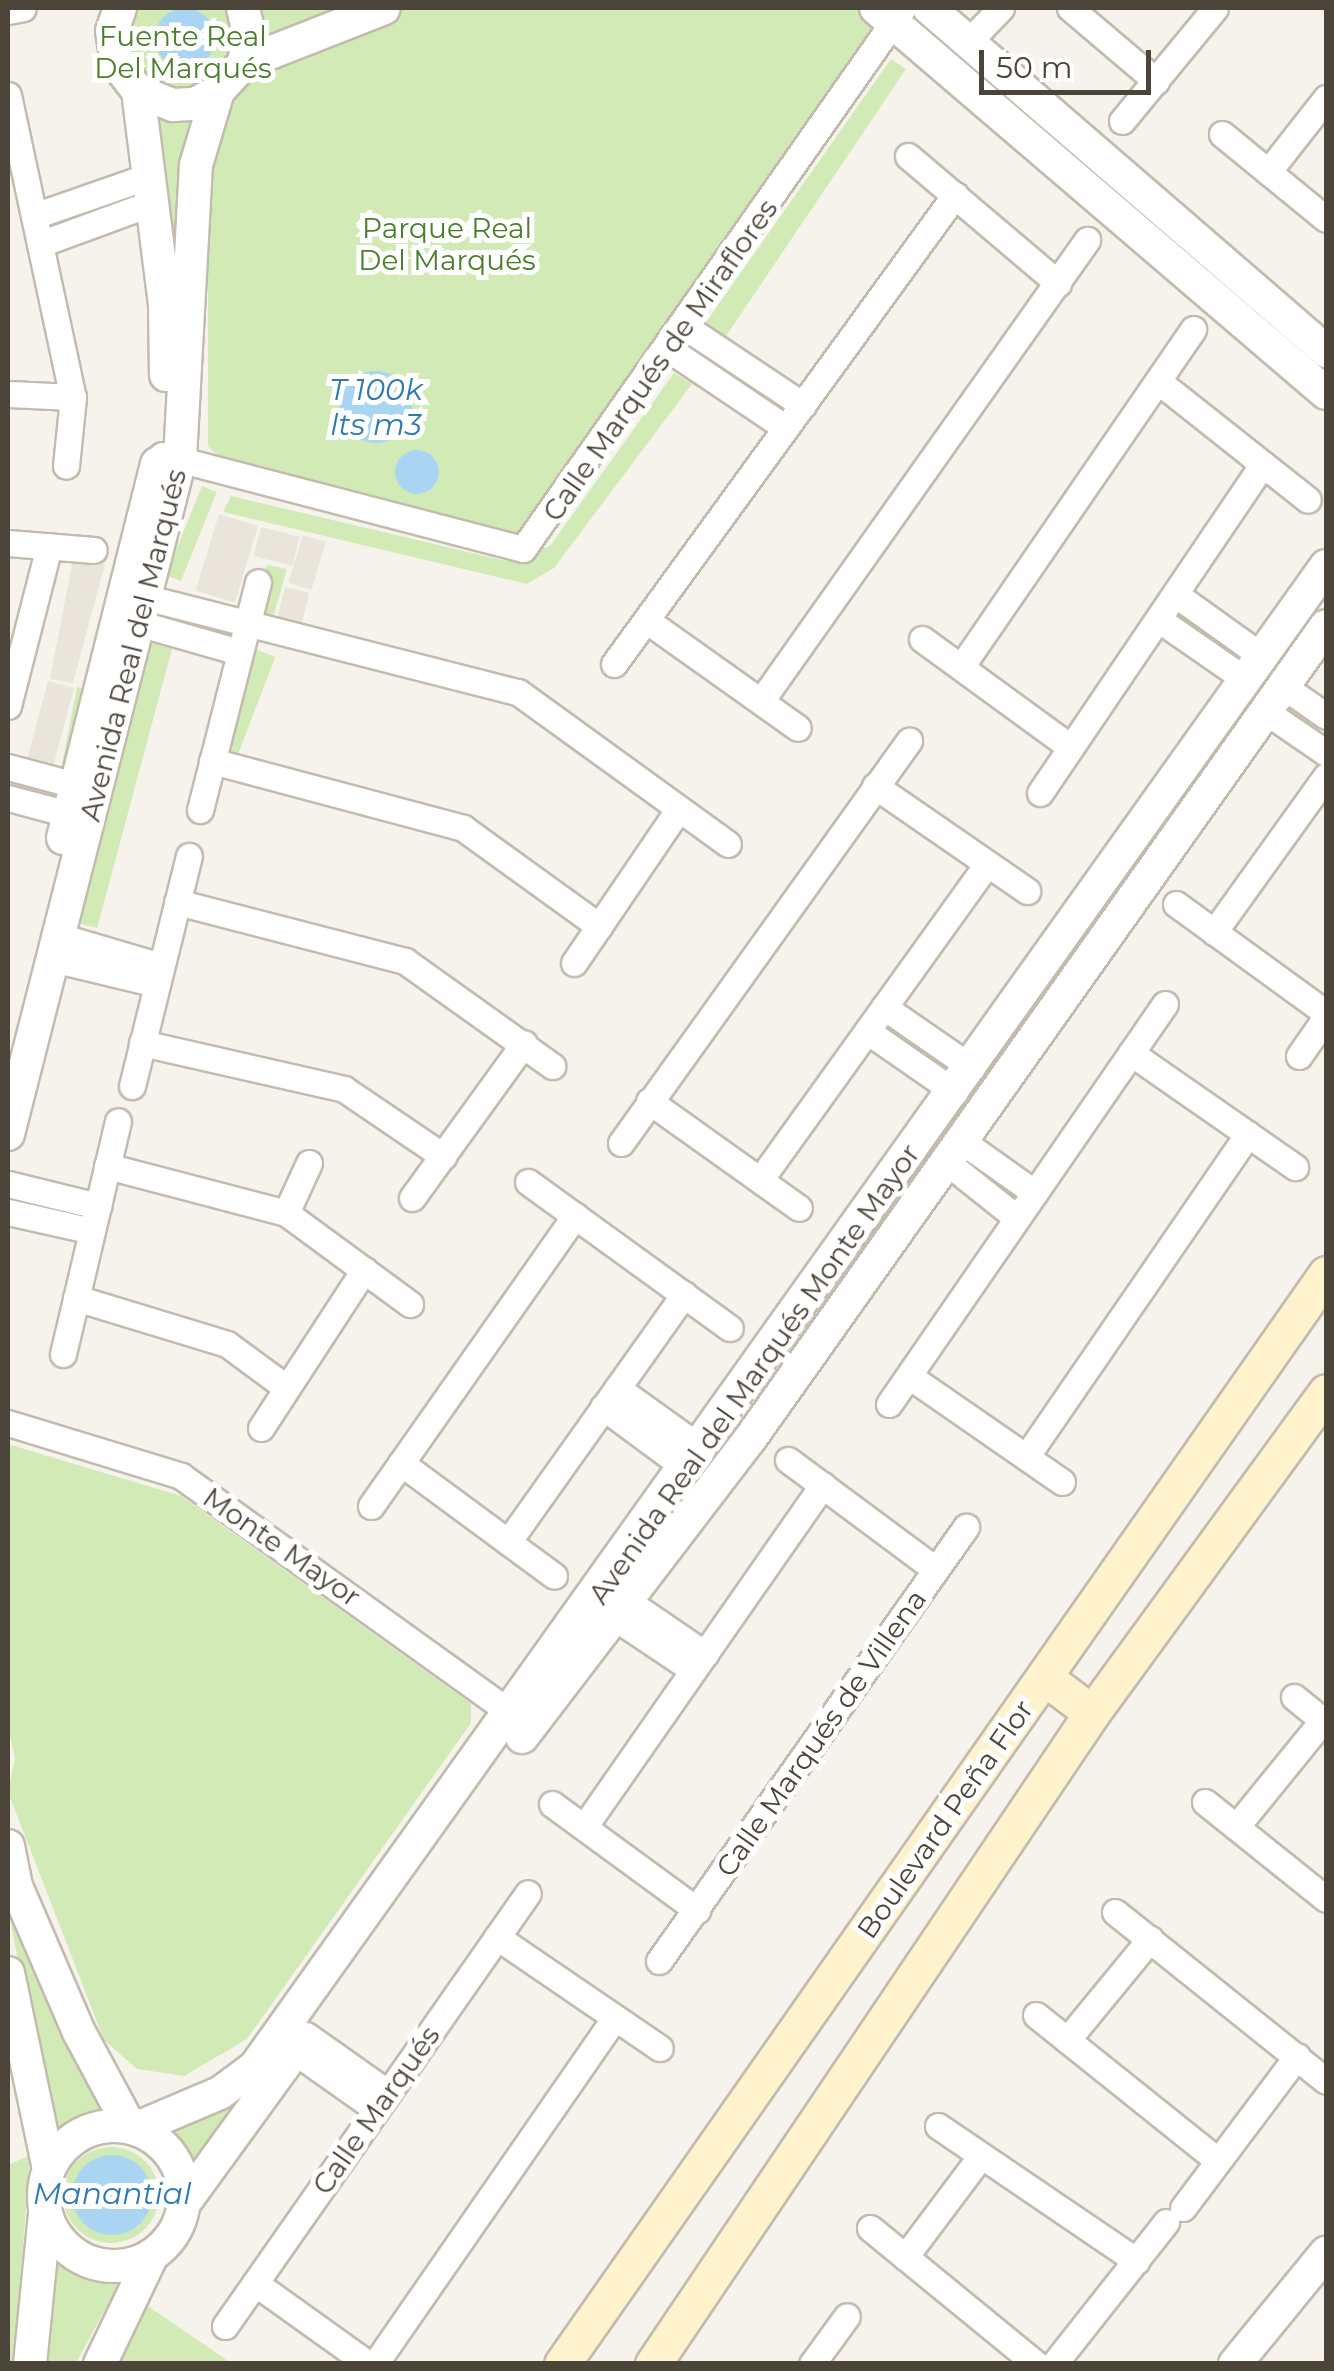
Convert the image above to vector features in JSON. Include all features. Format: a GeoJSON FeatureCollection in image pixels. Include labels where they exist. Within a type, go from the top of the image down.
{"type":"FeatureCollection","features":[{"type":"Feature","properties":{"kind":"main road","name":"Boulevard Peña Flor"},"geometry":{"type":"LineString","coordinates":[[562,2364],[1326,1274]]}},
{"type":"Feature","properties":{"kind":"main road"},"geometry":{"type":"LineString","coordinates":[[653,2364],[1092,1714],[1326,1392]]}},
{"type":"Feature","properties":{"kind":"main road"},"geometry":{"type":"LineString","coordinates":[[1044,1678],[1092,1714]]}},
{"type":"Feature","properties":{"kind":"street"},"geometry":{"type":"LineString","coordinates":[[8,11],[23,8]]}},
{"type":"Feature","properties":{"kind":"street"},"geometry":{"type":"LineString","coordinates":[[120,8],[112,31],[117,64],[138,91],[173,105],[195,104],[218,91],[244,63],[306,44],[384,8]]}},
{"type":"Feature","properties":{"kind":"street"},"geometry":{"type":"LineString","coordinates":[[243,8],[250,34],[244,63]]}},
{"type":"Feature","properties":{"kind":"street"},"geometry":{"type":"LineString","coordinates":[[954,20],[1001,8]]}},
{"type":"Feature","properties":{"kind":"street"},"geometry":{"type":"LineString","coordinates":[[1070,8],[1156,82]]}},
{"type":"Feature","properties":{"kind":"street"},"geometry":{"type":"LineString","coordinates":[[1122,121],[1215,8]]}},
{"type":"Feature","properties":{"kind":"street"},"geometry":{"type":"LineString","coordinates":[[891,12],[1326,393]]}},
{"type":"Feature","properties":{"kind":"street","name":"Calle Marqués de Miraflores"},"geometry":{"type":"LineString","coordinates":[[170,457],[522,549],[684,326],[891,12]]}},
{"type":"Feature","properties":{"kind":"street"},"geometry":{"type":"LineString","coordinates":[[954,20],[1326,351]]}},
{"type":"Feature","properties":{"kind":"street","name":"Avenida Real del Marqués"},"geometry":{"type":"LineString","coordinates":[[8,1069],[72,800],[170,457],[167,364],[138,91]]}},
{"type":"Feature","properties":{"kind":"street","name":"Avenida Real del Marqués"},"geometry":{"type":"LineString","coordinates":[[8,1134],[144,611],[170,457],[196,165],[218,91]]}},
{"type":"Feature","properties":{"kind":"street"},"geometry":{"type":"LineString","coordinates":[[8,95],[73,397],[66,466]]}},
{"type":"Feature","properties":{"kind":"street"},"geometry":{"type":"LineString","coordinates":[[1268,172],[1326,98]]}},
{"type":"Feature","properties":{"kind":"street"},"geometry":{"type":"LineString","coordinates":[[1222,134],[1326,220]]}},
{"type":"Feature","properties":{"kind":"street"},"geometry":{"type":"LineString","coordinates":[[908,156],[1058,283]]}},
{"type":"Feature","properties":{"kind":"street"},"geometry":{"type":"LineString","coordinates":[[34,216],[150,190]]}},
{"type":"Feature","properties":{"kind":"street"},"geometry":{"type":"LineString","coordinates":[[40,244],[150,190]]}},
{"type":"Feature","properties":{"kind":"street"},"geometry":{"type":"LineString","coordinates":[[614,664],[956,196]]}},
{"type":"Feature","properties":{"kind":"street"},"geometry":{"type":"LineString","coordinates":[[761,700],[1088,240]]}},
{"type":"Feature","properties":{"kind":"street"},"geometry":{"type":"LineString","coordinates":[[684,326],[803,405]]}},
{"type":"Feature","properties":{"kind":"street"},"geometry":{"type":"LineString","coordinates":[[961,668],[1194,329]]}},
{"type":"Feature","properties":{"kind":"street"},"geometry":{"type":"LineString","coordinates":[[668,348],[786,428]]}},
{"type":"Feature","properties":{"kind":"street"},"geometry":{"type":"LineString","coordinates":[[1158,381],[1308,500]]}},
{"type":"Feature","properties":{"kind":"street"},"geometry":{"type":"LineString","coordinates":[[8,394],[73,397]]}},
{"type":"Feature","properties":{"kind":"street"},"geometry":{"type":"LineString","coordinates":[[1040,793],[1263,464]]}},
{"type":"Feature","properties":{"kind":"street"},"geometry":{"type":"LineString","coordinates":[[8,543],[94,550]]}},
{"type":"Feature","properties":{"kind":"street"},"geometry":{"type":"LineString","coordinates":[[8,706],[49,546]]}},
{"type":"Feature","properties":{"kind":"street","name":"Avenida Real del Marqués Monte Mayor"},"geometry":{"type":"LineString","coordinates":[[132,2128],[220,2093],[255,2068],[521,1720],[620,1608],[750,1439],[952,1150],[1254,668],[1326,566]]}},
{"type":"Feature","properties":{"kind":"street"},"geometry":{"type":"LineString","coordinates":[[200,810],[258,582]]}},
{"type":"Feature","properties":{"kind":"street"},"geometry":{"type":"LineString","coordinates":[[1175,594],[1254,668]]}},
{"type":"Feature","properties":{"kind":"street"},"geometry":{"type":"LineString","coordinates":[[144,611],[242,640],[518,692],[728,844]]}},
{"type":"Feature","properties":{"kind":"street"},"geometry":{"type":"LineString","coordinates":[[1158,619],[1254,668]]}},
{"type":"Feature","properties":{"kind":"street"},"geometry":{"type":"LineString","coordinates":[[646,620],[798,728]]}},
{"type":"Feature","properties":{"kind":"street","name":"Avenida Real del Marqués Monte Mayor"},"geometry":{"type":"LineString","coordinates":[[185,2202],[300,2043],[695,1459],[964,1080],[1274,698],[1326,626]]}},
{"type":"Feature","properties":{"kind":"street"},"geometry":{"type":"LineString","coordinates":[[922,639],[1070,748]]}},
{"type":"Feature","properties":{"kind":"street"},"geometry":{"type":"LineString","coordinates":[[1274,698],[1326,716]]}},
{"type":"Feature","properties":{"kind":"street"},"geometry":{"type":"LineString","coordinates":[[1274,698],[1326,753]]}},
{"type":"Feature","properties":{"kind":"street"},"geometry":{"type":"LineString","coordinates":[[620,1143],[909,740]]}},
{"type":"Feature","properties":{"kind":"street"},"geometry":{"type":"LineString","coordinates":[[212,761],[463,828],[600,926]]}},
{"type":"Feature","properties":{"kind":"street"},"geometry":{"type":"LineString","coordinates":[[8,767],[72,800]]}},
{"type":"Feature","properties":{"kind":"street"},"geometry":{"type":"LineString","coordinates":[[1214,932],[1326,776]]}},
{"type":"Feature","properties":{"kind":"street"},"geometry":{"type":"LineString","coordinates":[[875,786],[1027,891]]}},
{"type":"Feature","properties":{"kind":"street"},"geometry":{"type":"LineString","coordinates":[[8,798],[72,800]]}},
{"type":"Feature","properties":{"kind":"street"},"geometry":{"type":"LineString","coordinates":[[574,963],[678,810]]}},
{"type":"Feature","properties":{"kind":"street"},"geometry":{"type":"LineString","coordinates":[[132,1086],[188,856]]}},
{"type":"Feature","properties":{"kind":"street"},"geometry":{"type":"LineString","coordinates":[[760,1180],[987,864]]}},
{"type":"Feature","properties":{"kind":"street"},"geometry":{"type":"LineString","coordinates":[[177,902],[406,961],[552,1066]]}},
{"type":"Feature","properties":{"kind":"street"},"geometry":{"type":"LineString","coordinates":[[1176,904],[1326,1015],[1299,1056]]}},
{"type":"Feature","properties":{"kind":"street"},"geometry":{"type":"LineString","coordinates":[[56,947],[159,975]]}},
{"type":"Feature","properties":{"kind":"street"},"geometry":{"type":"LineString","coordinates":[[890,1404],[1164,1004]]}},
{"type":"Feature","properties":{"kind":"street"},"geometry":{"type":"LineString","coordinates":[[884,1007],[964,1080]]}},
{"type":"Feature","properties":{"kind":"street"},"geometry":{"type":"LineString","coordinates":[[867,1032],[964,1080]]}},
{"type":"Feature","properties":{"kind":"street"},"geometry":{"type":"LineString","coordinates":[[142,1043],[344,1089],[443,1156]]}},
{"type":"Feature","properties":{"kind":"street"},"geometry":{"type":"LineString","coordinates":[[412,1198],[524,1043]]}},
{"type":"Feature","properties":{"kind":"street"},"geometry":{"type":"LineString","coordinates":[[1131,1053],[1295,1166]]}},
{"type":"Feature","properties":{"kind":"street"},"geometry":{"type":"LineString","coordinates":[[649,1100],[799,1208]]}},
{"type":"Feature","properties":{"kind":"street"},"geometry":{"type":"LineString","coordinates":[[63,1354],[118,1121]]}},
{"type":"Feature","properties":{"kind":"street"},"geometry":{"type":"LineString","coordinates":[[1026,1457],[1248,1134]]}},
{"type":"Feature","properties":{"kind":"street"},"geometry":{"type":"LineString","coordinates":[[952,1150],[1035,1192]]}},
{"type":"Feature","properties":{"kind":"street"},"geometry":{"type":"LineString","coordinates":[[952,1150],[1017,1218]]}},
{"type":"Feature","properties":{"kind":"street"},"geometry":{"type":"LineString","coordinates":[[286,1213],[309,1163]]}},
{"type":"Feature","properties":{"kind":"street"},"geometry":{"type":"LineString","coordinates":[[107,1166],[286,1213],[410,1304]]}},
{"type":"Feature","properties":{"kind":"street"},"geometry":{"type":"LineString","coordinates":[[528,1182],[730,1328]]}},
{"type":"Feature","properties":{"kind":"street"},"geometry":{"type":"LineString","coordinates":[[8,1184],[95,1218]]}},
{"type":"Feature","properties":{"kind":"street"},"geometry":{"type":"LineString","coordinates":[[8,1212],[95,1218]]}},
{"type":"Feature","properties":{"kind":"street"},"geometry":{"type":"LineString","coordinates":[[371,1506],[575,1216]]}},
{"type":"Feature","properties":{"kind":"street"},"geometry":{"type":"LineString","coordinates":[[262,1428],[364,1270]]}},
{"type":"Feature","properties":{"kind":"street"},"geometry":{"type":"LineString","coordinates":[[508,1542],[684,1294]]}},
{"type":"Feature","properties":{"kind":"street"},"geometry":{"type":"LineString","coordinates":[[76,1298],[227,1344],[287,1388]]}},
{"type":"Feature","properties":{"kind":"street"},"geometry":{"type":"LineString","coordinates":[[908,1376],[1062,1482]]}},
{"type":"Feature","properties":{"kind":"street"},"geometry":{"type":"LineString","coordinates":[[610,1398],[695,1459]]}},
{"type":"Feature","properties":{"kind":"street","name":"Monte Mayor"},"geometry":{"type":"LineString","coordinates":[[8,1423],[181,1476],[521,1720]]}},
{"type":"Feature","properties":{"kind":"street","name":"Calle Marqués de Villena"},"geometry":{"type":"LineString","coordinates":[[659,1961],[936,1570],[788,1460]]}},
{"type":"Feature","properties":{"kind":"street"},"geometry":{"type":"LineString","coordinates":[[401,1463],[554,1576]]}},
{"type":"Feature","properties":{"kind":"street"},"geometry":{"type":"LineString","coordinates":[[584,1827],[823,1485]]}},
{"type":"Feature","properties":{"kind":"street"},"geometry":{"type":"LineString","coordinates":[[936,1570],[966,1528]]}},
{"type":"Feature","properties":{"kind":"street"},"geometry":{"type":"LineString","coordinates":[[620,1608],[699,1662]]}},
{"type":"Feature","properties":{"kind":"street"},"geometry":{"type":"LineString","coordinates":[[1236,1827],[1325,1721],[1294,1697]]}},
{"type":"Feature","properties":{"kind":"street"},"geometry":{"type":"LineString","coordinates":[[1206,1802],[1326,1899]]}},
{"type":"Feature","properties":{"kind":"street"},"geometry":{"type":"LineString","coordinates":[[552,1804],[696,1910]]}},
{"type":"Feature","properties":{"kind":"street"},"geometry":{"type":"LineString","coordinates":[[8,1846],[16,1886],[79,2032],[132,2128],[177,2163],[185,2202],[174,2233],[151,2257],[100,2364]]}},
{"type":"Feature","properties":{"kind":"street","name":"Calle Marqués"},"geometry":{"type":"LineString","coordinates":[[224,2326],[528,1893]]}},
{"type":"Feature","properties":{"kind":"street"},"geometry":{"type":"LineString","coordinates":[[1115,1912],[1326,2081]]}},
{"type":"Feature","properties":{"kind":"street"},"geometry":{"type":"LineString","coordinates":[[497,1937],[660,2048]]}},
{"type":"Feature","properties":{"kind":"street"},"geometry":{"type":"LineString","coordinates":[[1067,2040],[1150,1939]]}},
{"type":"Feature","properties":{"kind":"street"},"geometry":{"type":"LineString","coordinates":[[8,1973],[49,2170],[30,2364]]}},
{"type":"Feature","properties":{"kind":"street"},"geometry":{"type":"LineString","coordinates":[[1036,2015],[1217,2160]]}},
{"type":"Feature","properties":{"kind":"street"},"geometry":{"type":"LineString","coordinates":[[255,2283],[372,2364],[615,2018]]}},
{"type":"Feature","properties":{"kind":"street"},"geometry":{"type":"LineString","coordinates":[[300,2043],[382,2101]]}},
{"type":"Feature","properties":{"kind":"street"},"geometry":{"type":"LineString","coordinates":[[1054,2364],[1296,2056]]}},
{"type":"Feature","properties":{"kind":"street"},"geometry":{"type":"LineString","coordinates":[[938,2126],[1137,2261]]}},
{"type":"Feature","properties":{"kind":"street"},"geometry":{"type":"LineString","coordinates":[[49,2170],[59,2152],[91,2130],[132,2128]]}},
{"type":"Feature","properties":{"kind":"street"},"geometry":{"type":"LineString","coordinates":[[905,2257],[980,2157]]}},
{"type":"Feature","properties":{"kind":"street"},"geometry":{"type":"LineString","coordinates":[[46,2213],[68,2251],[87,2262],[131,2266],[151,2257]]}},
{"type":"Feature","properties":{"kind":"street"},"geometry":{"type":"LineString","coordinates":[[870,2228],[1036,2364]]}},
{"type":"Feature","properties":{"kind":"street"},"geometry":{"type":"LineString","coordinates":[[1235,2364],[1326,2253]]}},
{"type":"Feature","properties":{"kind":"street"},"geometry":{"type":"LineString","coordinates":[[816,2362],[847,2316]]}},
{"type":"Feature","properties":{"kind":"shaded area"},"geometry":{"type":"Polygon","coordinates":[[[219,514],[258,526],[235,602],[196,591],[219,514]]]}},
{"type":"Feature","properties":{"kind":"shaded area"},"geometry":{"type":"Polygon","coordinates":[[[261,527],[300,537],[293,566],[254,556],[261,527]]]}},
{"type":"Feature","properties":{"kind":"shaded area"},"geometry":{"type":"Polygon","coordinates":[[[303,535],[326,542],[311,590],[288,583],[303,535]]]}},
{"type":"Feature","properties":{"kind":"shaded area"},"geometry":{"type":"Polygon","coordinates":[[[73,559],[105,564],[73,683],[50,679],[73,559]]]}},
{"type":"Feature","properties":{"kind":"shaded area"},"geometry":{"type":"Polygon","coordinates":[[[285,587],[309,593],[301,626],[277,620],[285,587]]]}},
{"type":"Feature","properties":{"kind":"shaded area"},"geometry":{"type":"Polygon","coordinates":[[[48,681],[74,688],[52,772],[25,765],[48,681]]]}},
{"type":"Feature","properties":{"kind":"green space","name":"Fuente Real Del Marqués"},"geometry":{"type":"Polygon","coordinates":[[[131,8],[235,8],[242,44],[212,89],[157,91],[124,48],[131,8]]]}},
{"type":"Feature","properties":{"kind":"green space"},"geometry":{"type":"Polygon","coordinates":[[[245,8],[378,8],[249,58],[245,8]]]}},
{"type":"Feature","properties":{"kind":"green space","name":"Parque Real Del Marqués"},"geometry":{"type":"Polygon","coordinates":[[[394,8],[871,8],[892,21],[520,548],[218,456],[208,446],[208,168],[241,85],[307,46],[394,8]]]}},
{"type":"Feature","properties":{"kind":"green space"},"geometry":{"type":"Polygon","coordinates":[[[891,59],[906,69],[722,342],[702,328],[891,59]]]}},
{"type":"Feature","properties":{"kind":"green space"},"geometry":{"type":"Polygon","coordinates":[[[148,110],[197,116],[177,451],[163,449],[174,333],[148,110]]]}},
{"type":"Feature","properties":{"kind":"green space"},"geometry":{"type":"Polygon","coordinates":[[[674,373],[692,384],[554,568],[527,584],[223,512],[231,496],[506,561],[550,546],[674,373]]]}},
{"type":"Feature","properties":{"kind":"green space"},"geometry":{"type":"Polygon","coordinates":[[[202,486],[217,492],[181,581],[166,575],[202,486]]]}},
{"type":"Feature","properties":{"kind":"green space"},"geometry":{"type":"Polygon","coordinates":[[[267,565],[287,569],[272,621],[256,617],[267,565]]]}},
{"type":"Feature","properties":{"kind":"green space"},"geometry":{"type":"Polygon","coordinates":[[[143,641],[172,649],[97,928],[68,920],[143,641]]]}},
{"type":"Feature","properties":{"kind":"green space"},"geometry":{"type":"Polygon","coordinates":[[[252,648],[275,657],[235,762],[212,753],[252,648]]]}},
{"type":"Feature","properties":{"kind":"green space"},"geometry":{"type":"Polygon","coordinates":[[[77,687],[93,690],[76,775],[60,772],[77,687]]]}},
{"type":"Feature","properties":{"kind":"green space"},"geometry":{"type":"Polygon","coordinates":[[[8,1444],[181,1496],[471,1704],[471,1723],[247,2039],[184,2076],[137,2069],[104,2040],[8,1792],[15,1758],[8,1727],[8,1444]]]}},
{"type":"Feature","properties":{"kind":"green space"},"geometry":{"type":"Polygon","coordinates":[[[8,1908],[114,2118],[87,2123],[53,2148],[8,1908]]]}},
{"type":"Feature","properties":{"kind":"green space"},"geometry":{"type":"Polygon","coordinates":[[[268,2064],[190,2181],[155,2129],[268,2064]]]}},
{"type":"Feature","properties":{"kind":"green space","name":"Manantial"},"geometry":{"type":"Polygon","coordinates":[[[111,2147],[129,2151],[145,2161],[155,2177],[159,2195],[155,2213],[145,2229],[129,2239],[111,2243],[93,2239],[77,2229],[67,2213],[63,2195],[67,2177],[77,2161],[93,2151],[111,2147]]]}},
{"type":"Feature","properties":{"kind":"green space"},"geometry":{"type":"Polygon","coordinates":[[[30,2155],[14,2364],[8,2363],[8,2165],[30,2155]]]}},
{"type":"Feature","properties":{"kind":"green space"},"geometry":{"type":"Polygon","coordinates":[[[56,2257],[92,2276],[122,2278],[76,2363],[39,2364],[56,2257]]]}},
{"type":"Feature","properties":{"kind":"green space"},"geometry":{"type":"Polygon","coordinates":[[[148,2306],[231,2363],[113,2364],[148,2306]]]}},
{"type":"Feature","properties":{"kind":"water"},"geometry":{"type":"Polygon","coordinates":[[[185,8],[206,17],[215,38],[206,59],[185,68],[164,59],[155,38],[164,17],[185,8]]]}},
{"type":"Feature","properties":{"kind":"water","name":"T 100k lts m3"},"geometry":{"type":"Polygon","coordinates":[[[376,371],[401,382],[412,407],[401,432],[376,443],[351,432],[340,407],[351,382],[376,371]]]}},
{"type":"Feature","properties":{"kind":"water"},"geometry":{"type":"Polygon","coordinates":[[[417,450],[433,456],[439,472],[433,488],[417,494],[401,488],[395,472],[401,456],[417,450]]]}},
{"type":"Feature","properties":{"kind":"water","name":"Manantial"},"geometry":{"type":"Polygon","coordinates":[[[112,2155],[127,2158],[140,2167],[149,2180],[149,2210],[140,2223],[127,2232],[112,2235],[97,2232],[84,2223],[75,2210],[72,2195],[75,2180],[84,2167],[97,2158],[112,2155]]]}}]}
